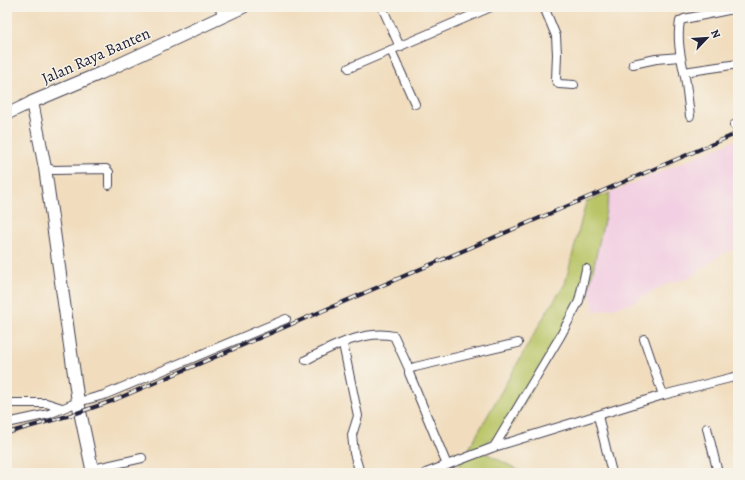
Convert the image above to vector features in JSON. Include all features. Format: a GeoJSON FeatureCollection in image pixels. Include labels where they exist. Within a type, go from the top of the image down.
{"type":"FeatureCollection","features":[{"type":"Feature","properties":{"kind":"main road","name":"Jalan Raya Banten"},"geometry":{"type":"LineString","coordinates":[[7,114],[101,72],[221,11],[243,7]]}},
{"type":"Feature","properties":{"kind":"main road"},"geometry":{"type":"LineString","coordinates":[[32,102],[45,168],[78,402],[93,471]]}},
{"type":"Feature","properties":{"kind":"street"},"geometry":{"type":"LineString","coordinates":[[382,7],[400,47]]}},
{"type":"Feature","properties":{"kind":"street"},"geometry":{"type":"LineString","coordinates":[[349,68],[491,7]]}},
{"type":"Feature","properties":{"kind":"street"},"geometry":{"type":"LineString","coordinates":[[544,7],[556,36],[556,80],[559,84],[574,85]]}},
{"type":"Feature","properties":{"kind":"street"},"geometry":{"type":"LineString","coordinates":[[690,116],[684,72],[680,57],[678,33],[680,21],[738,8]]}},
{"type":"Feature","properties":{"kind":"street"},"geometry":{"type":"LineString","coordinates":[[391,50],[415,104]]}},
{"type":"Feature","properties":{"kind":"street"},"geometry":{"type":"LineString","coordinates":[[633,64],[656,59],[680,57]]}},
{"type":"Feature","properties":{"kind":"street"},"geometry":{"type":"LineString","coordinates":[[684,72],[738,64]]}},
{"type":"Feature","properties":{"kind":"street"},"geometry":{"type":"LineString","coordinates":[[45,168],[54,170],[106,169],[109,172],[109,185]]}},
{"type":"Feature","properties":{"kind":"street"},"geometry":{"type":"LineString","coordinates":[[494,446],[561,335],[579,301],[586,269]]}},
{"type":"Feature","properties":{"kind":"street"},"geometry":{"type":"LineString","coordinates":[[7,423],[49,414],[78,402],[104,395],[286,319]]}},
{"type":"Feature","properties":{"kind":"street"},"geometry":{"type":"LineString","coordinates":[[306,360],[325,350],[371,335],[394,336],[448,465]]}},
{"type":"Feature","properties":{"kind":"street"},"geometry":{"type":"LineString","coordinates":[[644,339],[663,395]]}},
{"type":"Feature","properties":{"kind":"street"},"geometry":{"type":"LineString","coordinates":[[409,369],[415,366],[518,343]]}},
{"type":"Feature","properties":{"kind":"street"},"geometry":{"type":"LineString","coordinates":[[342,344],[358,416],[352,435],[354,453],[360,473]]}},
{"type":"Feature","properties":{"kind":"street"},"geometry":{"type":"LineString","coordinates":[[426,473],[494,446],[598,416],[663,395],[738,376]]}},
{"type":"Feature","properties":{"kind":"street"},"geometry":{"type":"LineString","coordinates":[[7,403],[46,403],[62,408]]}},
{"type":"Feature","properties":{"kind":"street"},"geometry":{"type":"LineString","coordinates":[[598,416],[612,473]]}},
{"type":"Feature","properties":{"kind":"street"},"geometry":{"type":"LineString","coordinates":[[707,428],[718,473]]}},
{"type":"Feature","properties":{"kind":"street"},"geometry":{"type":"LineString","coordinates":[[93,471],[142,458]]}},
{"type":"Feature","properties":{"kind":"shaded area"},"geometry":{"type":"Polygon","coordinates":[[[738,139],[738,248],[722,254],[688,279],[669,283],[630,304],[594,312],[589,288],[610,193],[738,139]]]}},
{"type":"Feature","properties":{"kind":"green space"},"geometry":{"type":"Polygon","coordinates":[[[610,193],[589,288],[507,433],[488,440],[482,451],[524,473],[455,473],[546,313],[565,284],[586,202],[610,193]]]}},
{"type":"Feature","properties":{"kind":"railway"},"geometry":{"type":"LineString","coordinates":[[7,433],[71,415],[112,401],[738,133]]}}]}
